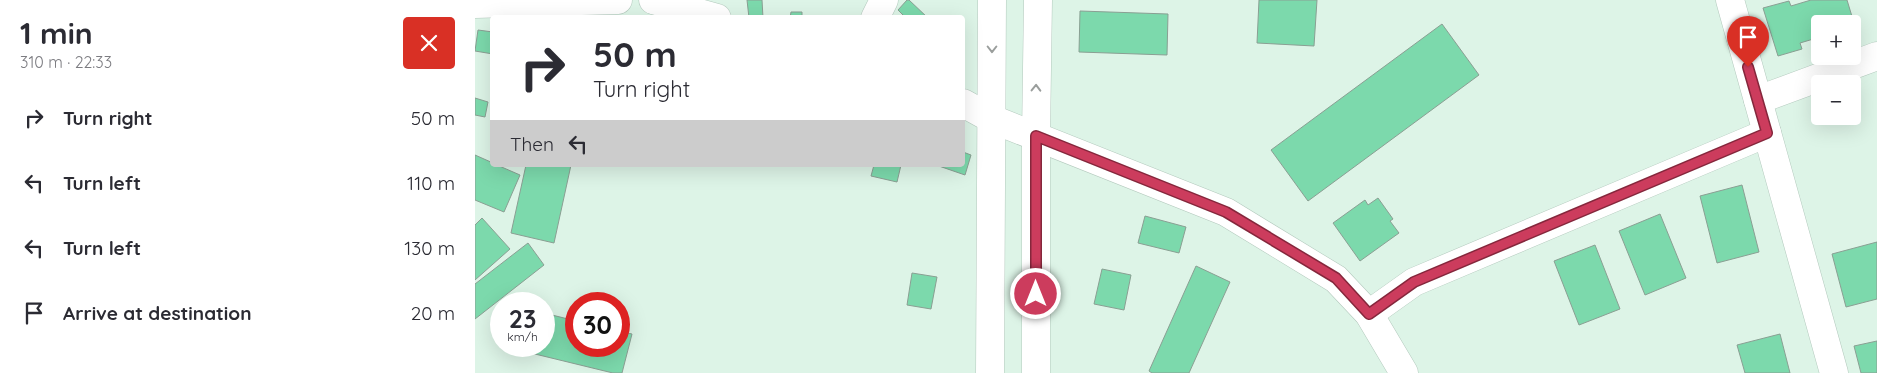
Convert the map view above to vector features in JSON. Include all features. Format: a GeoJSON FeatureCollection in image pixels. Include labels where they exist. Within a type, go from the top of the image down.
{"type":"FeatureCollection","features":[{"type":"Feature","properties":{"kind":"street"},"geometry":{"type":"LineString","coordinates":[[475,4],[618,0]]}},
{"type":"Feature","properties":{"kind":"street"},"geometry":{"type":"LineString","coordinates":[[653,0],[706,15]]}},
{"type":"Feature","properties":{"kind":"street"},"geometry":{"type":"LineString","coordinates":[[877,15],[885,0]]}},
{"type":"Feature","properties":{"kind":"street"},"geometry":{"type":"LineString","coordinates":[[990,373],[992,0]]}},
{"type":"Feature","properties":{"kind":"street"},"geometry":{"type":"LineString","coordinates":[[1036,373],[1038,0]]}},
{"type":"Feature","properties":{"kind":"street"},"geometry":{"type":"LineString","coordinates":[[1730,0],[1834,373]]}},
{"type":"Feature","properties":{"kind":"street"},"geometry":{"type":"LineString","coordinates":[[1758,100],[1877,56]]}},
{"type":"Feature","properties":{"kind":"street"},"geometry":{"type":"LineString","coordinates":[[965,104],[992,119],[1226,212],[1336,278],[1369,314],[1403,373]]}},
{"type":"Feature","properties":{"kind":"street"},"geometry":{"type":"LineString","coordinates":[[1369,314],[1414,282],[1767,133]]}},
{"type":"Feature","properties":{"kind":"building"},"geometry":{"type":"Polygon","coordinates":[[[747,0],[762,0],[763,15],[749,15],[747,0]]]}},
{"type":"Feature","properties":{"kind":"building"},"geometry":{"type":"Polygon","coordinates":[[[909,0],[925,15],[903,15],[898,10],[909,0]]]}},
{"type":"Feature","properties":{"kind":"building"},"geometry":{"type":"Polygon","coordinates":[[[1259,0],[1317,0],[1314,46],[1257,43],[1259,0]]]}},
{"type":"Feature","properties":{"kind":"building"},"geometry":{"type":"Polygon","coordinates":[[[1811,0],[1847,0],[1852,15],[1811,15],[1811,40],[1800,43],[1802,49],[1778,56],[1763,8],[1789,1],[1791,6],[1811,0]]]}},
{"type":"Feature","properties":{"kind":"building"},"geometry":{"type":"Polygon","coordinates":[[[1080,11],[1168,14],[1167,55],[1079,52],[1080,11]]]}},
{"type":"Feature","properties":{"kind":"building"},"geometry":{"type":"Polygon","coordinates":[[[791,12],[802,12],[802,15],[790,15],[791,12]]]}},
{"type":"Feature","properties":{"kind":"building"},"geometry":{"type":"Polygon","coordinates":[[[1442,24],[1479,75],[1308,201],[1271,150],[1442,24]]]}},
{"type":"Feature","properties":{"kind":"building"},"geometry":{"type":"Polygon","coordinates":[[[478,30],[490,32],[490,54],[475,51],[478,30]]]}},
{"type":"Feature","properties":{"kind":"building"},"geometry":{"type":"Polygon","coordinates":[[[475,98],[488,102],[485,117],[475,115],[475,98]]]}},
{"type":"Feature","properties":{"kind":"building"},"geometry":{"type":"Polygon","coordinates":[[[965,153],[971,155],[965,175],[942,167],[965,167],[965,153]]]}},
{"type":"Feature","properties":{"kind":"building"},"geometry":{"type":"Polygon","coordinates":[[[475,155],[490,162],[490,167],[502,167],[520,175],[504,212],[475,200],[475,155]]]}},
{"type":"Feature","properties":{"kind":"building"},"geometry":{"type":"Polygon","coordinates":[[[526,167],[571,167],[554,243],[511,233],[526,167]]]}},
{"type":"Feature","properties":{"kind":"building"},"geometry":{"type":"Polygon","coordinates":[[[873,167],[901,167],[897,182],[871,176],[873,167]]]}},
{"type":"Feature","properties":{"kind":"building"},"geometry":{"type":"Polygon","coordinates":[[[1742,185],[1759,252],[1717,263],[1700,196],[1742,185]]]}},
{"type":"Feature","properties":{"kind":"building"},"geometry":{"type":"Polygon","coordinates":[[[1378,198],[1393,219],[1390,221],[1399,233],[1360,261],[1333,223],[1365,200],[1368,205],[1378,198]]]}},
{"type":"Feature","properties":{"kind":"building"},"geometry":{"type":"Polygon","coordinates":[[[1660,214],[1686,278],[1645,295],[1619,231],[1660,214]]]}},
{"type":"Feature","properties":{"kind":"building"},"geometry":{"type":"Polygon","coordinates":[[[1145,216],[1186,227],[1179,253],[1138,243],[1145,216]]]}},
{"type":"Feature","properties":{"kind":"building"},"geometry":{"type":"Polygon","coordinates":[[[482,218],[510,249],[475,280],[475,225],[482,218]]]}},
{"type":"Feature","properties":{"kind":"building"},"geometry":{"type":"Polygon","coordinates":[[[1877,242],[1877,299],[1846,307],[1832,254],[1877,242]]]}},
{"type":"Feature","properties":{"kind":"building"},"geometry":{"type":"Polygon","coordinates":[[[528,243],[544,265],[510,292],[490,292],[490,307],[475,319],[475,284],[528,243]]]}},
{"type":"Feature","properties":{"kind":"building"},"geometry":{"type":"Polygon","coordinates":[[[1595,245],[1620,309],[1579,325],[1554,261],[1595,245]]]}},
{"type":"Feature","properties":{"kind":"building"},"geometry":{"type":"Polygon","coordinates":[[[1196,266],[1230,282],[1189,373],[1152,373],[1149,371],[1196,266]]]}},
{"type":"Feature","properties":{"kind":"building"},"geometry":{"type":"Polygon","coordinates":[[[1102,269],[1131,275],[1124,310],[1094,304],[1102,269]]]}},
{"type":"Feature","properties":{"kind":"building"},"geometry":{"type":"Polygon","coordinates":[[[912,273],[937,277],[931,309],[907,305],[912,273]]]}},
{"type":"Feature","properties":{"kind":"building"},"geometry":{"type":"Polygon","coordinates":[[[555,316],[565,318],[565,357],[626,357],[622,373],[613,373],[547,357],[555,357],[555,316]]]}},
{"type":"Feature","properties":{"kind":"building"},"geometry":{"type":"Polygon","coordinates":[[[1780,334],[1790,373],[1745,373],[1737,345],[1780,334]]]}},
{"type":"Feature","properties":{"kind":"building"},"geometry":{"type":"Polygon","coordinates":[[[1877,341],[1877,373],[1861,373],[1854,346],[1877,341]]]}},
{"type":"Feature","properties":{"kind":"route"},"geometry":{"type":"LineString","coordinates":[[1036,294],[1036,136],[1226,212],[1336,278],[1369,314],[1414,282],[1767,133],[1748,67]]}}]}
